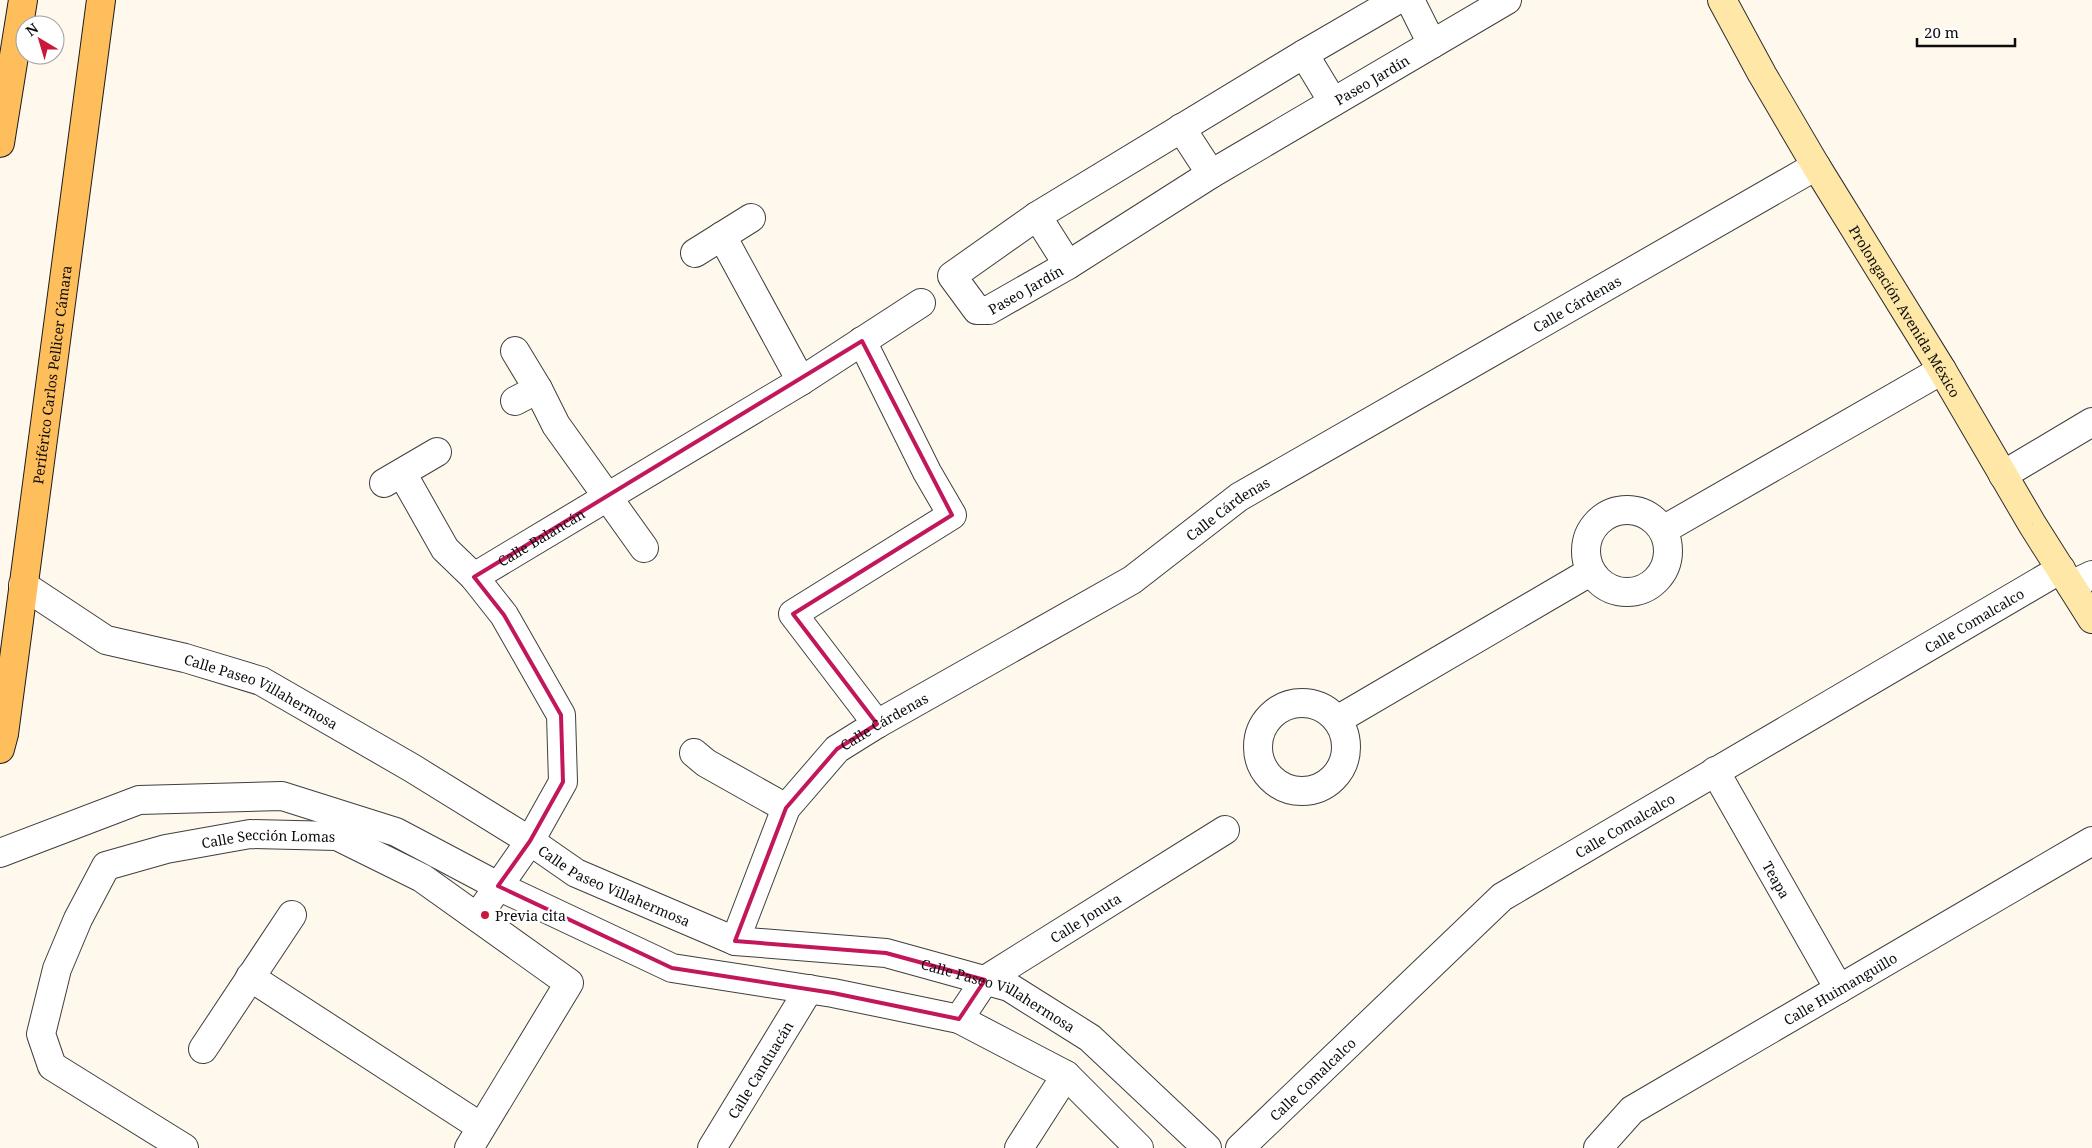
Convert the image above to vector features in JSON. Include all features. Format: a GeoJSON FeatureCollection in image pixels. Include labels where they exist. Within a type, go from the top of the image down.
{"type":"FeatureCollection","features":[{"type":"Feature","properties":{"kind":"main road"},"geometry":{"type":"LineString","coordinates":[[0,143],[23,0]]}},
{"type":"Feature","properties":{"kind":"main road","name":"Periférico Carlos Pellicer Cámara"},"geometry":{"type":"LineString","coordinates":[[0,749],[4,734],[101,0]]}},
{"type":"Feature","properties":{"kind":"main road","name":"Prolongación Avenida México"},"geometry":{"type":"LineString","coordinates":[[1722,0],[1762,74],[1816,166],[1942,370],[2003,475],[2075,576],[2092,619]]}},
{"type":"Feature","properties":{"kind":"street","name":"Paseo Jardín"},"geometry":{"type":"LineString","coordinates":[[1397,0],[1304,54],[1037,216],[952,276],[977,310],[989,310],[1068,265],[1210,174],[1507,0]]}},
{"type":"Feature","properties":{"kind":"street"},"geometry":{"type":"LineString","coordinates":[[1410,0],[1432,44]]}},
{"type":"Feature","properties":{"kind":"street"},"geometry":{"type":"LineString","coordinates":[[1304,54],[1333,102]]}},
{"type":"Feature","properties":{"kind":"street"},"geometry":{"type":"LineString","coordinates":[[1181,128],[1210,174]]}},
{"type":"Feature","properties":{"kind":"street","name":"Calle Cárdenas"},"geometry":{"type":"LineString","coordinates":[[735,941],[786,808],[837,749],[877,724],[1132,580],[1239,497],[1816,166]]}},
{"type":"Feature","properties":{"kind":"street"},"geometry":{"type":"LineString","coordinates":[[1037,216],[1068,265]]}},
{"type":"Feature","properties":{"kind":"street"},"geometry":{"type":"LineString","coordinates":[[695,253],[751,218]]}},
{"type":"Feature","properties":{"kind":"street"},"geometry":{"type":"LineString","coordinates":[[722,236],[801,381]]}},
{"type":"Feature","properties":{"kind":"street","name":"Calle Balancán"},"geometry":{"type":"LineString","coordinates":[[474,577],[801,381],[920,302]]}},
{"type":"Feature","properties":{"kind":"street"},"geometry":{"type":"LineString","coordinates":[[862,341],[927,472],[952,515],[793,614],[877,724]]}},
{"type":"Feature","properties":{"kind":"street"},"geometry":{"type":"LineString","coordinates":[[515,351],[527,395],[556,425],[644,548]]}},
{"type":"Feature","properties":{"kind":"street"},"geometry":{"type":"LineString","coordinates":[[1663,530],[1942,370]]}},
{"type":"Feature","properties":{"kind":"street"},"geometry":{"type":"LineString","coordinates":[[2003,475],[2092,422]]}},
{"type":"Feature","properties":{"kind":"street"},"geometry":{"type":"LineString","coordinates":[[437,452],[393,478],[445,549],[474,577],[504,615],[561,715],[563,782],[530,841],[477,917]]}},
{"type":"Feature","properties":{"kind":"street"},"geometry":{"type":"LineString","coordinates":[[1632,510],[1650,516],[1663,530],[1668,548],[1666,566],[1655,581],[1638,591],[1620,592],[1603,586],[1590,572],[1585,554],[1588,536],[1598,520],[1614,512],[1632,510]]}},
{"type":"Feature","properties":{"kind":"street"},"geometry":{"type":"LineString","coordinates":[[1337,720],[1590,572]]}},
{"type":"Feature","properties":{"kind":"street","name":"Calle Comalcalco"},"geometry":{"type":"LineString","coordinates":[[1240,1148],[1502,897],[1715,771],[2075,576]]}},
{"type":"Feature","properties":{"kind":"street","name":"Calle Paseo Villahermosa"},"geometry":{"type":"LineString","coordinates":[[23,585],[106,640],[185,658],[260,681],[412,768],[530,841],[576,873],[735,941],[886,953],[1009,987],[1090,1038],[1207,1148]]}},
{"type":"Feature","properties":{"kind":"street"},"geometry":{"type":"LineString","coordinates":[[694,753],[706,763],[786,808]]}},
{"type":"Feature","properties":{"kind":"street","name":"Teapa"},"geometry":{"type":"LineString","coordinates":[[1715,771],[1839,989]]}},
{"type":"Feature","properties":{"kind":"street"},"geometry":{"type":"LineString","coordinates":[[0,853],[139,800],[282,796],[396,832],[498,886],[672,968],[809,989],[959,1019],[1066,1076],[1139,1148]]}},
{"type":"Feature","properties":{"kind":"street","name":"Calle Jonuta"},"geometry":{"type":"LineString","coordinates":[[959,1019],[985,980],[1225,830]]}},
{"type":"Feature","properties":{"kind":"street","name":"Calle Sección Lomas"},"geometry":{"type":"LineString","coordinates":[[184,1148],[52,1066],[41,1034],[57,969],[78,919],[106,866],[166,849],[250,834],[337,836],[422,878],[569,983],[475,1138]]}},
{"type":"Feature","properties":{"kind":"street","name":"Calle Huimanguillo"},"geometry":{"type":"LineString","coordinates":[[1598,1148],[1632,1110],[2092,841]]}},
{"type":"Feature","properties":{"kind":"street"},"geometry":{"type":"LineString","coordinates":[[203,1049],[292,915]]}},
{"type":"Feature","properties":{"kind":"street"},"geometry":{"type":"LineString","coordinates":[[250,977],[475,1138]]}},
{"type":"Feature","properties":{"kind":"street","name":"Calle Canduacán"},"geometry":{"type":"LineString","coordinates":[[712,1148],[809,989]]}},
{"type":"Feature","properties":{"kind":"street"},"geometry":{"type":"LineString","coordinates":[[1019,1148],[1066,1076]]}},
{"type":"Feature","properties":{"kind":"highlighted area"},"geometry":{"type":"Polygon","coordinates":[[[862,341],[952,515],[793,614],[877,724],[837,749],[786,808],[735,941],[886,953],[985,980],[959,1019],[833,993],[672,968],[498,886],[530,841],[563,782],[561,715],[504,615],[474,577],[862,341]]]}},
{"type":"Feature","properties":{"kind":"place","name":"Previa cita"},"geometry":{"type":"Point","coordinates":[485,915]}}]}
